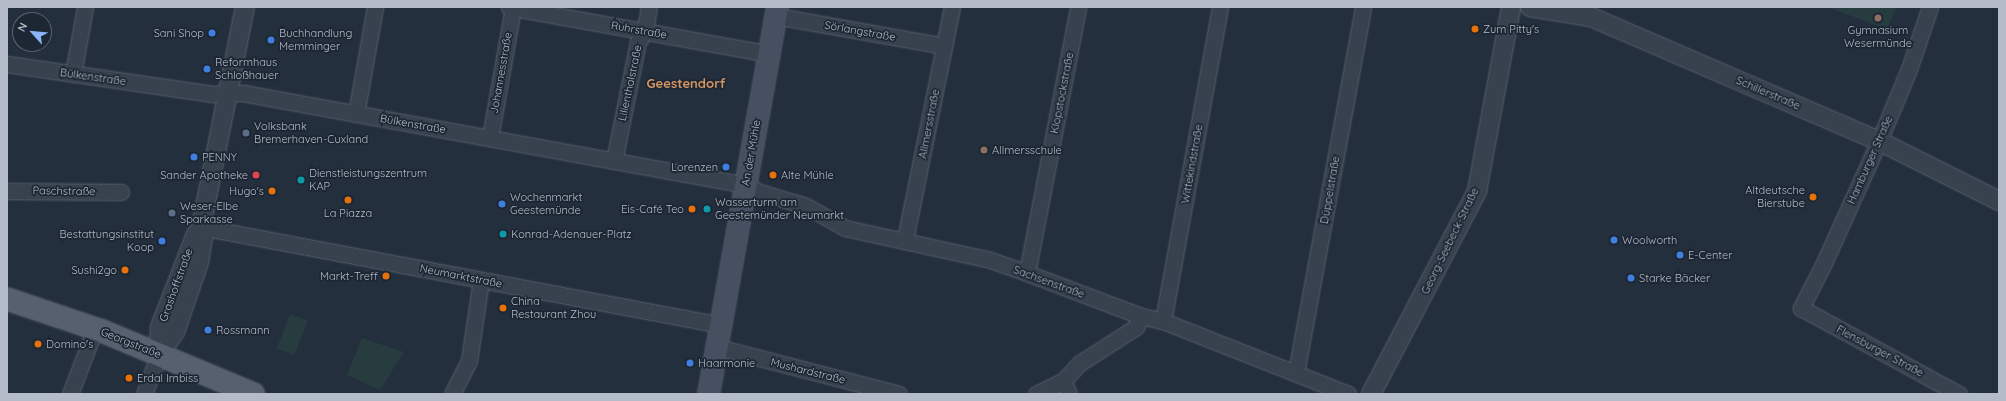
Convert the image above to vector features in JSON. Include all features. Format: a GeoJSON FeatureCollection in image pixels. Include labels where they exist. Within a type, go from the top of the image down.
{"type":"FeatureCollection","features":[{"type":"Feature","properties":{"kind":"main road","name":"An der Mühle"},"geometry":{"type":"LineString","coordinates":[[708,394],[777,11]]}},
{"type":"Feature","properties":{"kind":"main road","name":"Georgstraße"},"geometry":{"type":"LineString","coordinates":[[7,299],[95,329],[159,354],[253,394]]}},
{"type":"Feature","properties":{"kind":"street"},"geometry":{"type":"LineString","coordinates":[[73,74],[85,7]]}},
{"type":"Feature","properties":{"kind":"street","name":"Grashoffstraße"},"geometry":{"type":"LineString","coordinates":[[159,354],[160,327],[193,238],[201,227],[245,7]]}},
{"type":"Feature","properties":{"kind":"street"},"geometry":{"type":"LineString","coordinates":[[356,114],[375,7]]}},
{"type":"Feature","properties":{"kind":"street","name":"Ruhrstraße"},"geometry":{"type":"LineString","coordinates":[[512,7],[769,54]]}},
{"type":"Feature","properties":{"kind":"street","name":"Johannesstraße"},"geometry":{"type":"LineString","coordinates":[[490,138],[512,7]]}},
{"type":"Feature","properties":{"kind":"street","name":"Lilienthalstraße"},"geometry":{"type":"LineString","coordinates":[[614,161],[638,42],[645,32],[649,7]]}},
{"type":"Feature","properties":{"kind":"street","name":"Allmersstraße"},"geometry":{"type":"LineString","coordinates":[[905,240],[952,7]]}},
{"type":"Feature","properties":{"kind":"street","name":"Klopstockstraße"},"geometry":{"type":"LineString","coordinates":[[1027,273],[1078,7]]}},
{"type":"Feature","properties":{"kind":"street","name":"Wittekindstraße"},"geometry":{"type":"LineString","coordinates":[[1163,321],[1220,7]]}},
{"type":"Feature","properties":{"kind":"street","name":"Düppelstraße"},"geometry":{"type":"LineString","coordinates":[[1296,374],[1362,7]]}},
{"type":"Feature","properties":{"kind":"street","name":"Georg-Seebeck-Straße"},"geometry":{"type":"LineString","coordinates":[[1372,394],[1477,191],[1511,7]]}},
{"type":"Feature","properties":{"kind":"street","name":"Schillerstraße"},"geometry":{"type":"LineString","coordinates":[[1530,7],[1591,17],[1879,141],[1999,201]]}},
{"type":"Feature","properties":{"kind":"street","name":"Hamburger Straße"},"geometry":{"type":"LineString","coordinates":[[1801,308],[1824,263],[1879,141],[1909,68],[1930,7]]}},
{"type":"Feature","properties":{"kind":"street","name":"Sörlangstraße"},"geometry":{"type":"LineString","coordinates":[[777,11],[944,46]]}},
{"type":"Feature","properties":{"kind":"street","name":"Bülkenstraße"},"geometry":{"type":"LineString","coordinates":[[7,64],[213,94],[243,93],[746,185]]}},
{"type":"Feature","properties":{"kind":"street","name":"Sachsenstraße"},"geometry":{"type":"LineString","coordinates":[[746,185],[759,192],[806,206],[845,228],[905,240],[990,260],[1141,316],[1163,321],[1348,394]]}},
{"type":"Feature","properties":{"kind":"street","name":"Paschstraße"},"geometry":{"type":"LineString","coordinates":[[7,190],[122,192]]}},
{"type":"Feature","properties":{"kind":"street","name":"Neumarktstraße"},"geometry":{"type":"LineString","coordinates":[[201,227],[721,325]]}},
{"type":"Feature","properties":{"kind":"street"},"geometry":{"type":"LineString","coordinates":[[452,394],[469,361],[481,280]]}},
{"type":"Feature","properties":{"kind":"street","name":"Flensburger Straße"},"geometry":{"type":"LineString","coordinates":[[1801,308],[1959,394]]}},
{"type":"Feature","properties":{"kind":"street"},"geometry":{"type":"LineString","coordinates":[[1036,394],[1066,388],[1080,363],[1136,327],[1141,316]]}},
{"type":"Feature","properties":{"kind":"street"},"geometry":{"type":"LineString","coordinates":[[70,394],[95,329]]}},
{"type":"Feature","properties":{"kind":"street","name":"Mushardstraße"},"geometry":{"type":"LineString","coordinates":[[717,347],[899,394]]}},
{"type":"Feature","properties":{"kind":"street"},"geometry":{"type":"LineString","coordinates":[[144,394],[159,354]]}},
{"type":"Feature","properties":{"kind":"green space","name":"Gymnasium Wesermünde"},"geometry":{"type":"Polygon","coordinates":[[[1827,7],[1897,7],[1887,29],[1827,7]]]}},
{"type":"Feature","properties":{"kind":"green space"},"geometry":{"type":"Polygon","coordinates":[[[290,314],[308,321],[294,355],[277,349],[290,314]]]}},
{"type":"Feature","properties":{"kind":"green space"},"geometry":{"type":"Polygon","coordinates":[[[362,338],[404,352],[380,390],[347,375],[362,338]]]}},
{"type":"Feature","properties":{"kind":"place","name":"Gymnasium Wesermünde"},"geometry":{"type":"Point","coordinates":[1878,18]}},
{"type":"Feature","properties":{"kind":"place","name":"Zum Pitty's"},"geometry":{"type":"Point","coordinates":[1475,29]}},
{"type":"Feature","properties":{"kind":"place","name":"Sani Shop"},"geometry":{"type":"Point","coordinates":[212,33]}},
{"type":"Feature","properties":{"kind":"place","name":"Buchhandlung Memminger"},"geometry":{"type":"Point","coordinates":[271,40]}},
{"type":"Feature","properties":{"kind":"place","name":"Reformhaus Schloßhauer"},"geometry":{"type":"Point","coordinates":[207,69]}},
{"type":"Feature","properties":{"kind":"place","name":"Volksbank Bremerhaven-Cuxland"},"geometry":{"type":"Point","coordinates":[246,133]}},
{"type":"Feature","properties":{"kind":"place","name":"Allmersschule"},"geometry":{"type":"Point","coordinates":[984,150]}},
{"type":"Feature","properties":{"kind":"place","name":"PENNY"},"geometry":{"type":"Point","coordinates":[194,157]}},
{"type":"Feature","properties":{"kind":"place","name":"Lorenzen"},"geometry":{"type":"Point","coordinates":[726,167]}},
{"type":"Feature","properties":{"kind":"place","name":"Sander Apotheke"},"geometry":{"type":"Point","coordinates":[256,175]}},
{"type":"Feature","properties":{"kind":"place","name":"Alte Mühle"},"geometry":{"type":"Point","coordinates":[773,175]}},
{"type":"Feature","properties":{"kind":"place","name":"Dienstleistungszentrum KAP"},"geometry":{"type":"Point","coordinates":[301,180]}},
{"type":"Feature","properties":{"kind":"place","name":"Hugo's"},"geometry":{"type":"Point","coordinates":[272,191]}},
{"type":"Feature","properties":{"kind":"place","name":"Altdeutsche Bierstube"},"geometry":{"type":"Point","coordinates":[1813,197]}},
{"type":"Feature","properties":{"kind":"place","name":"La Piazza"},"geometry":{"type":"Point","coordinates":[348,200]}},
{"type":"Feature","properties":{"kind":"place","name":"Wochenmarkt Geestemünde"},"geometry":{"type":"Point","coordinates":[502,204]}},
{"type":"Feature","properties":{"kind":"place","name":"Eis-Café Teo"},"geometry":{"type":"Point","coordinates":[692,209]}},
{"type":"Feature","properties":{"kind":"place","name":"Wasserturm am Geestemünder Neumarkt"},"geometry":{"type":"Point","coordinates":[707,209]}},
{"type":"Feature","properties":{"kind":"place","name":"Weser-Elbe Sparkasse"},"geometry":{"type":"Point","coordinates":[172,213]}},
{"type":"Feature","properties":{"kind":"place","name":"Konrad-Adenauer-Platz"},"geometry":{"type":"Point","coordinates":[503,234]}},
{"type":"Feature","properties":{"kind":"place","name":"Woolworth"},"geometry":{"type":"Point","coordinates":[1614,240]}},
{"type":"Feature","properties":{"kind":"place","name":"Bestattungsinstitut Koop"},"geometry":{"type":"Point","coordinates":[162,241]}},
{"type":"Feature","properties":{"kind":"place","name":"E-Center"},"geometry":{"type":"Point","coordinates":[1680,255]}},
{"type":"Feature","properties":{"kind":"place","name":"Sushi2go"},"geometry":{"type":"Point","coordinates":[125,270]}},
{"type":"Feature","properties":{"kind":"place","name":"Markt-Treff"},"geometry":{"type":"Point","coordinates":[386,276]}},
{"type":"Feature","properties":{"kind":"place","name":"Starke Bäcker"},"geometry":{"type":"Point","coordinates":[1631,278]}},
{"type":"Feature","properties":{"kind":"place","name":"China Restaurant Zhou"},"geometry":{"type":"Point","coordinates":[503,308]}},
{"type":"Feature","properties":{"kind":"place","name":"Rossmann"},"geometry":{"type":"Point","coordinates":[208,330]}},
{"type":"Feature","properties":{"kind":"place","name":"Domino's"},"geometry":{"type":"Point","coordinates":[38,344]}},
{"type":"Feature","properties":{"kind":"place","name":"Haarmonie"},"geometry":{"type":"Point","coordinates":[690,363]}},
{"type":"Feature","properties":{"kind":"place","name":"Erdal Imbiss"},"geometry":{"type":"Point","coordinates":[129,378]}},
{"type":"Feature","properties":{"kind":"district","name":"Geestendorf"},"geometry":{"type":"Point","coordinates":[686,83]}}]}
